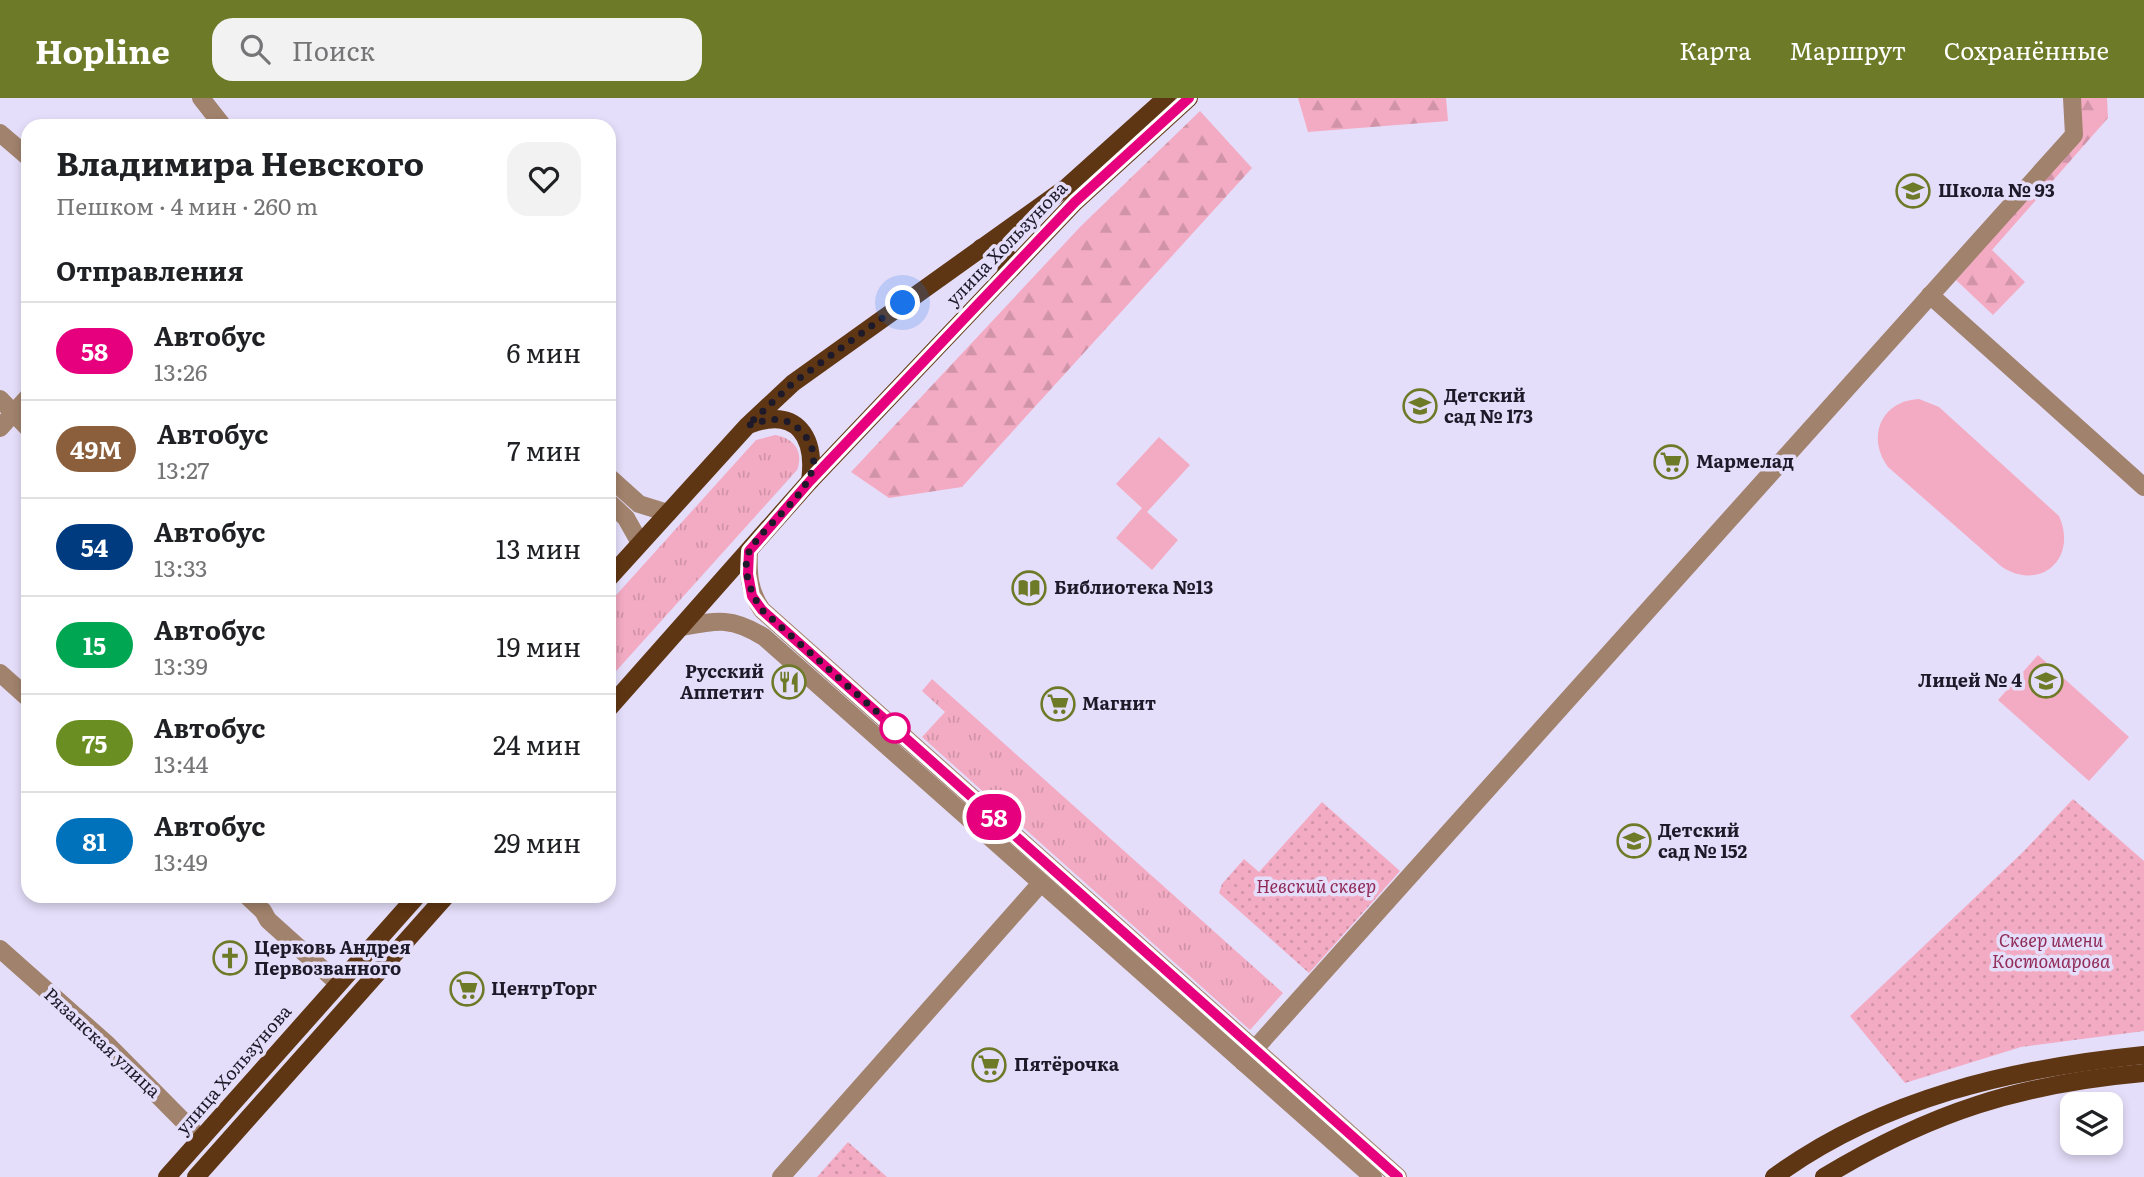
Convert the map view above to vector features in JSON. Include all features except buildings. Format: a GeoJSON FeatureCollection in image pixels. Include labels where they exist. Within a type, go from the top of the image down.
{"type":"FeatureCollection","features":[{"type":"Feature","properties":{"kind":"main road","name":"улица Хользунова"},"geometry":{"type":"LineString","coordinates":[[616,570],[747,426],[793,383],[1067,187],[1166,98]]}},
{"type":"Feature","properties":{"kind":"main road","name":"улица Хользунова"},"geometry":{"type":"LineString","coordinates":[[616,700],[810,481],[1006,274],[1075,202],[1189,98]]}},
{"type":"Feature","properties":{"kind":"main road"},"geometry":{"type":"LineString","coordinates":[[981,248],[1000,248],[1009,258],[1006,274]]}},
{"type":"Feature","properties":{"kind":"main road"},"geometry":{"type":"LineString","coordinates":[[747,426],[766,419],[782,419],[801,430],[812,452],[810,481]]}},
{"type":"Feature","properties":{"kind":"main road","name":"улица Хользунова"},"geometry":{"type":"LineString","coordinates":[[167,1177],[411,903]]}},
{"type":"Feature","properties":{"kind":"main road"},"geometry":{"type":"LineString","coordinates":[[196,1177],[440,903]]}},
{"type":"Feature","properties":{"kind":"main road"},"geometry":{"type":"LineString","coordinates":[[1774,1177],[1796,1161],[1910,1104],[2020,1072],[2144,1055]]}},
{"type":"Feature","properties":{"kind":"main road"},"geometry":{"type":"LineString","coordinates":[[1824,1177],[1904,1133],[1989,1099],[2077,1079],[2144,1073]]}},
{"type":"Feature","properties":{"kind":"street"},"geometry":{"type":"LineString","coordinates":[[201,98],[218,119]]}},
{"type":"Feature","properties":{"kind":"street"},"geometry":{"type":"LineString","coordinates":[[1249,1055],[2074,135],[2071,98]]}},
{"type":"Feature","properties":{"kind":"street"},"geometry":{"type":"LineString","coordinates":[[0,133],[21,151]]}},
{"type":"Feature","properties":{"kind":"street"},"geometry":{"type":"LineString","coordinates":[[1930,295],[2144,487]]}},
{"type":"Feature","properties":{"kind":"street"},"geometry":{"type":"LineString","coordinates":[[0,399],[21,422]]}},
{"type":"Feature","properties":{"kind":"street"},"geometry":{"type":"LineString","coordinates":[[0,428],[21,404]]}},
{"type":"Feature","properties":{"kind":"street"},"geometry":{"type":"LineString","coordinates":[[616,483],[639,504],[668,513]]}},
{"type":"Feature","properties":{"kind":"street"},"geometry":{"type":"LineString","coordinates":[[616,509],[626,518],[640,544]]}},
{"type":"Feature","properties":{"kind":"street"},"geometry":{"type":"LineString","coordinates":[[749,551],[748,574],[752,596],[762,610],[1249,1055],[1373,1177]]}},
{"type":"Feature","properties":{"kind":"street"},"geometry":{"type":"LineString","coordinates":[[682,627],[717,620],[742,623],[764,637],[1041,883],[1398,1177]]}},
{"type":"Feature","properties":{"kind":"street"},"geometry":{"type":"LineString","coordinates":[[0,673],[21,692]]}},
{"type":"Feature","properties":{"kind":"street"},"geometry":{"type":"LineString","coordinates":[[781,1177],[1041,883]]}},
{"type":"Feature","properties":{"kind":"street"},"geometry":{"type":"LineString","coordinates":[[254,903],[268,920],[338,983]]}},
{"type":"Feature","properties":{"kind":"street","name":"Рязанская улица"},"geometry":{"type":"LineString","coordinates":[[0,949],[108,1045],[201,1139]]}},
{"type":"Feature","properties":{"kind":"green space"},"geometry":{"type":"Polygon","coordinates":[[[1298,98],[1446,98],[1448,121],[1308,132],[1298,98]]]}},
{"type":"Feature","properties":{"kind":"green space"},"geometry":{"type":"Polygon","coordinates":[[[2079,98],[2107,98],[2108,118],[1992,250],[2025,282],[1993,315],[1956,280],[2080,138],[2079,98]]]}},
{"type":"Feature","properties":{"kind":"green space"},"geometry":{"type":"Polygon","coordinates":[[[1200,111],[1252,168],[962,487],[889,498],[851,472],[1081,226],[1200,111]]]}},
{"type":"Feature","properties":{"kind":"green space"},"geometry":{"type":"Polygon","coordinates":[[[1919,399],[1939,407],[2059,516],[2064,531],[2064,545],[2060,557],[2052,567],[2042,573],[2030,575],[2016,574],[2002,567],[1888,467],[1878,444],[1881,422],[1895,406],[1919,399]]]}},
{"type":"Feature","properties":{"kind":"green space"},"geometry":{"type":"Polygon","coordinates":[[[775,435],[787,439],[798,452],[797,470],[616,671],[616,595],[756,440],[775,435]]]}},
{"type":"Feature","properties":{"kind":"green space"},"geometry":{"type":"Polygon","coordinates":[[[1159,437],[1190,465],[1147,512],[1178,540],[1152,570],[1116,538],[1142,508],[1116,484],[1159,437]]]}},
{"type":"Feature","properties":{"kind":"green space"},"geometry":{"type":"Polygon","coordinates":[[[2038,655],[2129,737],[2089,781],[1998,700],[2038,655]]]}},
{"type":"Feature","properties":{"kind":"green space"},"geometry":{"type":"Polygon","coordinates":[[[932,679],[1283,993],[1250,1030],[922,737],[945,712],[922,691],[932,679]]]}},
{"type":"Feature","properties":{"kind":"green space","name":"Сквер имени Костомарова"},"geometry":{"type":"Polygon","coordinates":[[[2073,799],[2144,861],[2144,1031],[2021,1047],[1905,1083],[1850,1016],[2023,852],[2073,799]]]}},
{"type":"Feature","properties":{"kind":"green space","name":"Невский сквер"},"geometry":{"type":"Polygon","coordinates":[[[1322,802],[1400,871],[1309,973],[1219,893],[1222,884],[1244,859],[1259,872],[1322,802]]]}},
{"type":"Feature","properties":{"kind":"green space"},"geometry":{"type":"Polygon","coordinates":[[[848,1142],[887,1177],[817,1177],[848,1142]]]}},
{"type":"Feature","properties":{"kind":"bus line","name":"58"},"geometry":{"type":"LineString","coordinates":[[1189,98],[1075,202],[810,481],[749,551],[748,574],[752,596],[762,610],[1398,1177]]}},
{"type":"Feature","properties":{"kind":"place","name":"Школа № 93"},"geometry":{"type":"Point","coordinates":[1913,191]}},
{"type":"Feature","properties":{"kind":"place","name":"Детский сад № 173"},"geometry":{"type":"Point","coordinates":[1420,406]}},
{"type":"Feature","properties":{"kind":"place","name":"Мармелад"},"geometry":{"type":"Point","coordinates":[1671,462]}},
{"type":"Feature","properties":{"kind":"place","name":"Библиотека №13"},"geometry":{"type":"Point","coordinates":[1029,588]}},
{"type":"Feature","properties":{"kind":"place","name":"Лицей № 4"},"geometry":{"type":"Point","coordinates":[2046,681]}},
{"type":"Feature","properties":{"kind":"place","name":"Русский Аппетит"},"geometry":{"type":"Point","coordinates":[789,682]}},
{"type":"Feature","properties":{"kind":"place","name":"Магнит"},"geometry":{"type":"Point","coordinates":[1058,704]}},
{"type":"Feature","properties":{"kind":"place","name":"Детский сад № 152"},"geometry":{"type":"Point","coordinates":[1634,841]}},
{"type":"Feature","properties":{"kind":"place","name":"Церковь Андрея Первозванного"},"geometry":{"type":"Point","coordinates":[230,958]}},
{"type":"Feature","properties":{"kind":"place","name":"ЦентрТорг"},"geometry":{"type":"Point","coordinates":[467,989]}},
{"type":"Feature","properties":{"kind":"place","name":"Пятёрочка"},"geometry":{"type":"Point","coordinates":[989,1065]}},
{"type":"Feature","properties":{"kind":"route"},"geometry":{"type":"LineString","coordinates":[[895,728],[762,610],[752,596],[748,574],[749,551],[810,481],[812,452],[801,430],[782,419],[766,419],[747,426],[793,383],[903,303]]}}]}
